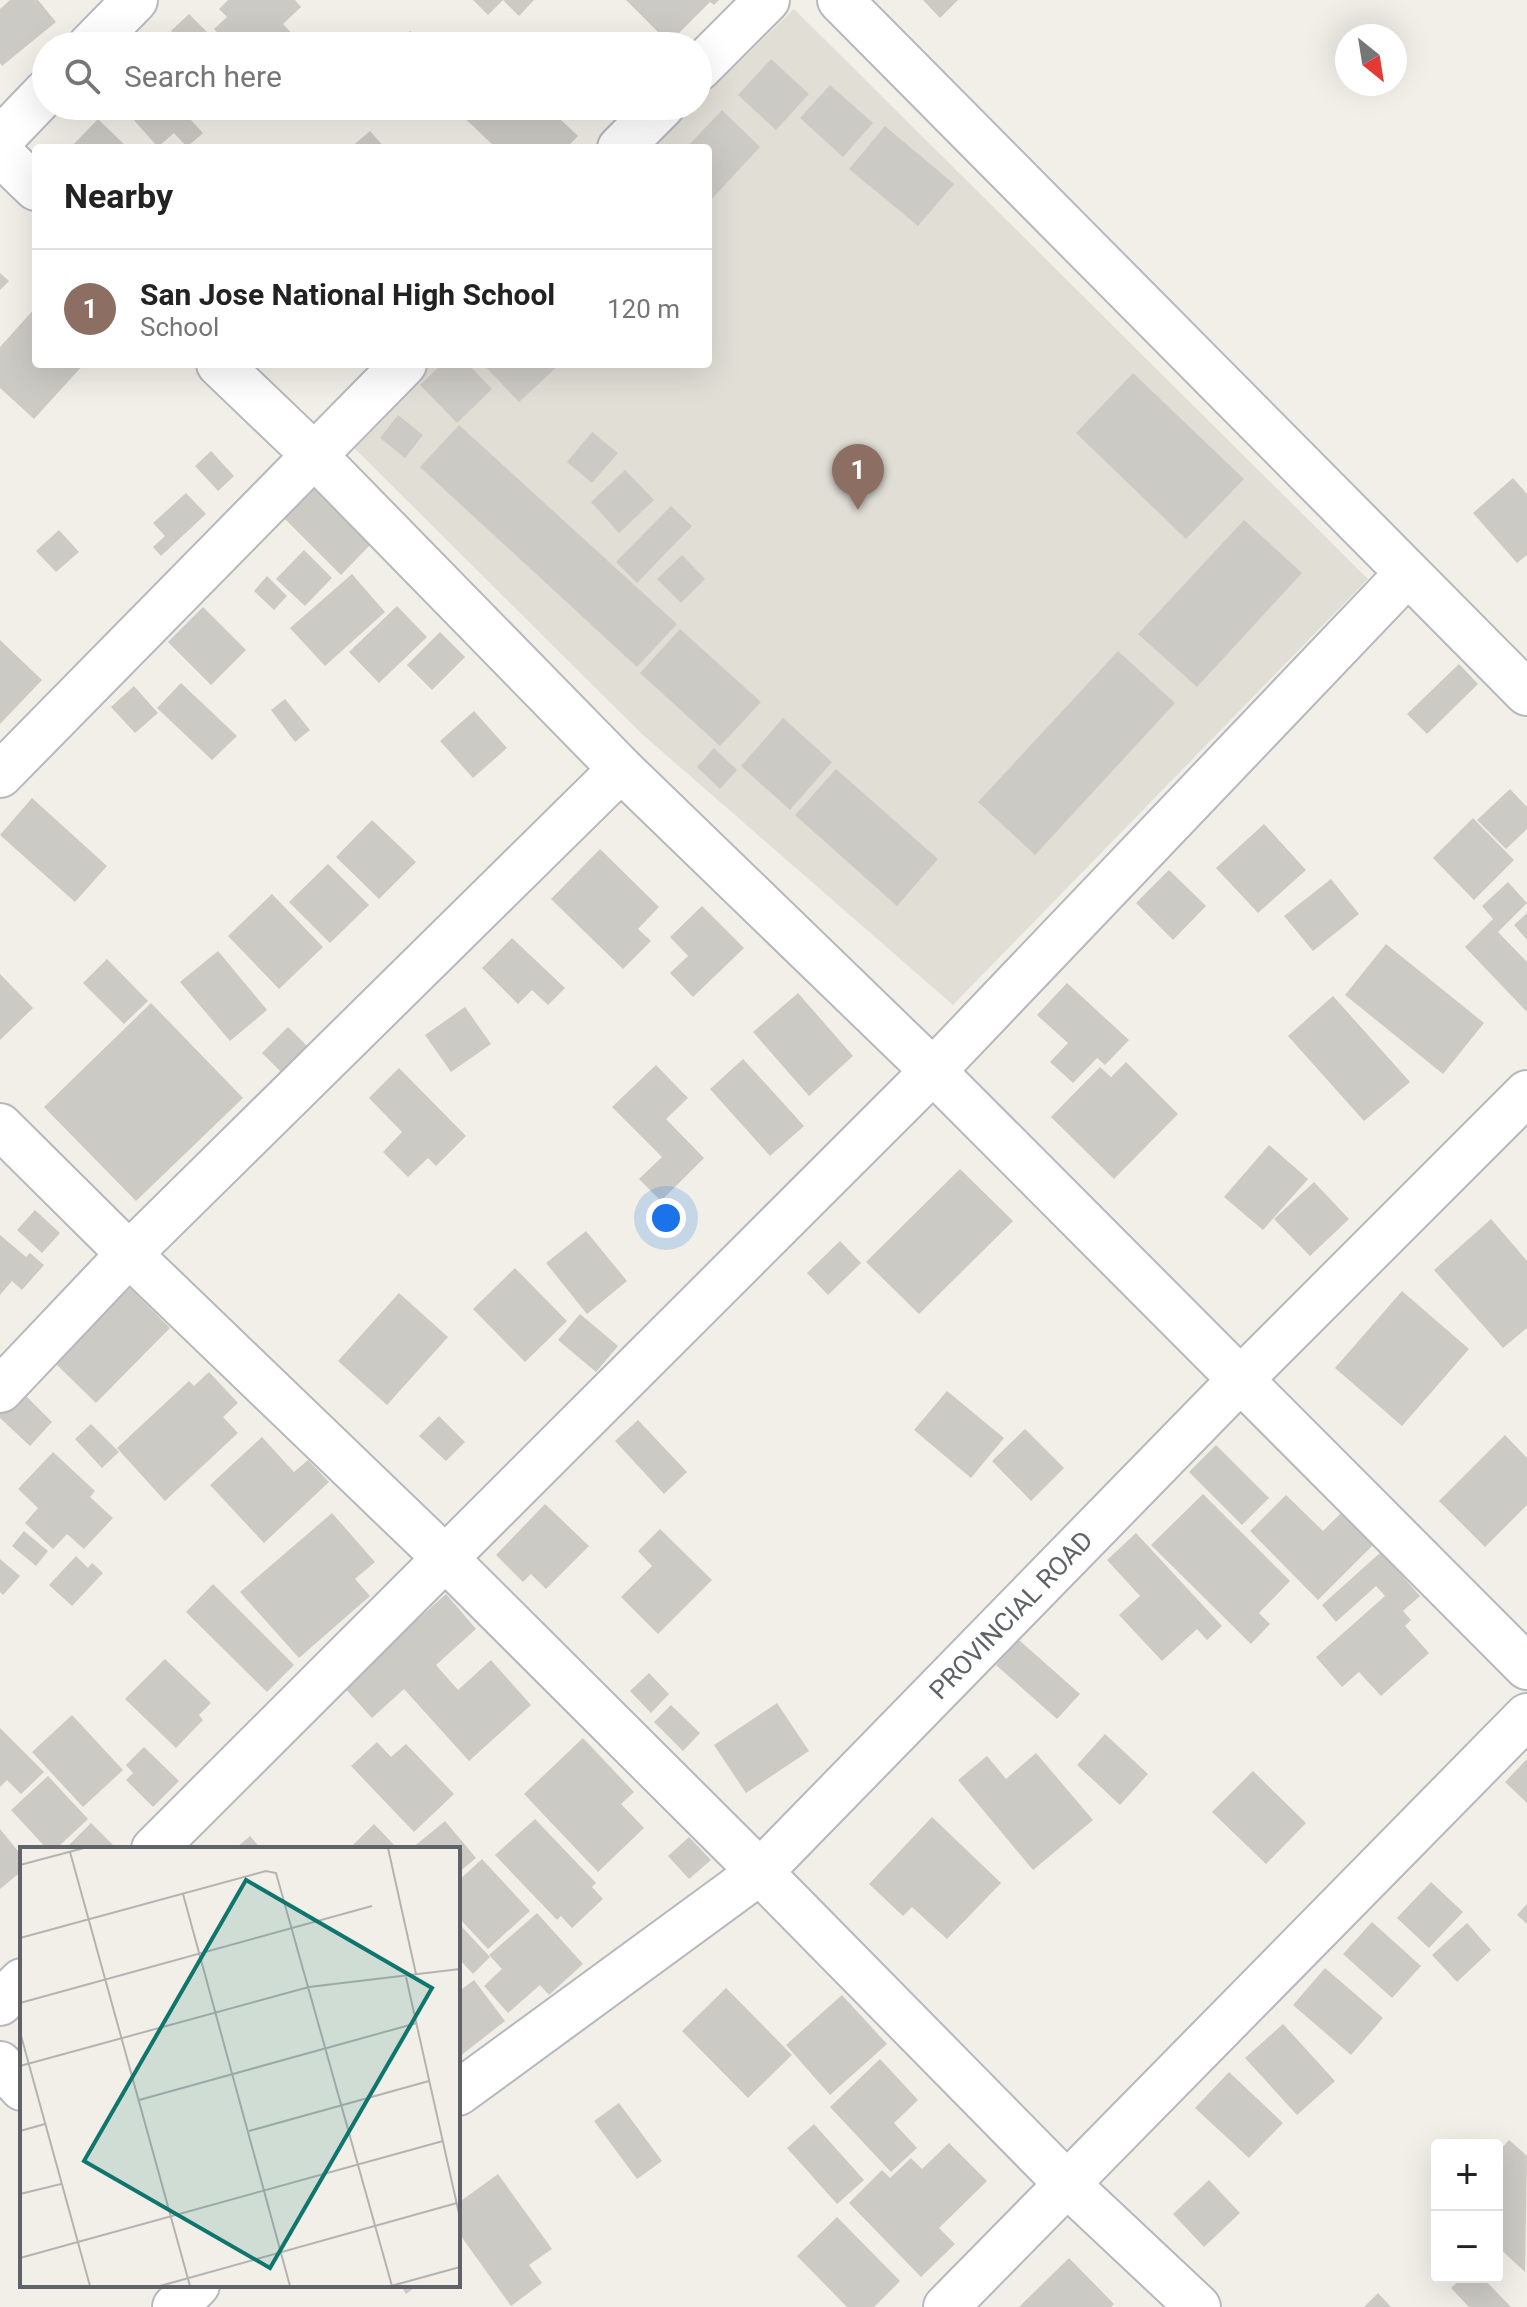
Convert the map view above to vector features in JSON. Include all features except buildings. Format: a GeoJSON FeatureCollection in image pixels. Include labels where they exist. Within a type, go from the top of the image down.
{"type":"FeatureCollection","features":[{"type":"Feature","properties":{"kind":"street"},"geometry":{"type":"LineString","coordinates":[[104,32],[135,0]]}},
{"type":"Feature","properties":{"kind":"street"},"geometry":{"type":"LineString","coordinates":[[712,55],[767,0]]}},
{"type":"Feature","properties":{"kind":"street"},"geometry":{"type":"LineString","coordinates":[[840,0],[1527,693]]}},
{"type":"Feature","properties":{"kind":"street"},"geometry":{"type":"LineString","coordinates":[[0,140],[32,107]]}},
{"type":"Feature","properties":{"kind":"street"},"geometry":{"type":"LineString","coordinates":[[624,144],[648,120]]}},
{"type":"Feature","properties":{"kind":"street"},"geometry":{"type":"LineString","coordinates":[[0,153],[32,184]]}},
{"type":"Feature","properties":{"kind":"street"},"geometry":{"type":"LineString","coordinates":[[223,368],[314,455],[621,769],[933,1071],[1527,1667]]}},
{"type":"Feature","properties":{"kind":"street"},"geometry":{"type":"LineString","coordinates":[[0,775],[400,368]]}},
{"type":"Feature","properties":{"kind":"street"},"geometry":{"type":"LineString","coordinates":[[156,1847],[933,1071],[1407,574]]}},
{"type":"Feature","properties":{"kind":"street"},"geometry":{"type":"LineString","coordinates":[[0,1390],[129,1254],[621,769]]}},
{"type":"Feature","properties":{"kind":"street","name":"PROVINCIAL ROAD"},"geometry":{"type":"LineString","coordinates":[[460,2092],[760,1872],[1241,1379],[1527,1093]]}},
{"type":"Feature","properties":{"kind":"street"},"geometry":{"type":"LineString","coordinates":[[0,1126],[445,1558],[1066,2183],[1198,2307]]}},
{"type":"Feature","properties":{"kind":"street"},"geometry":{"type":"LineString","coordinates":[[946,2307],[1527,1716]]}},
{"type":"Feature","properties":{"kind":"street"},"geometry":{"type":"LineString","coordinates":[[0,2003],[20,1983]]}},
{"type":"Feature","properties":{"kind":"street"},"geometry":{"type":"LineString","coordinates":[[0,2064],[20,2086]]}},
{"type":"Feature","properties":{"kind":"street"},"geometry":{"type":"LineString","coordinates":[[175,2307],[195,2287]]}},
{"type":"Feature","properties":{"kind":"shaded area"},"geometry":{"type":"Polygon","coordinates":[[[794,9],[1368,579],[953,1005],[642,734],[348,442],[424,368],[712,368],[712,144],[655,144],[680,120],[712,120],[712,88],[794,9]]]}},
{"type":"Feature","properties":{"kind":"place","name":"San Jose National High School"},"geometry":{"type":"Point","coordinates":[858,510]}}]}
